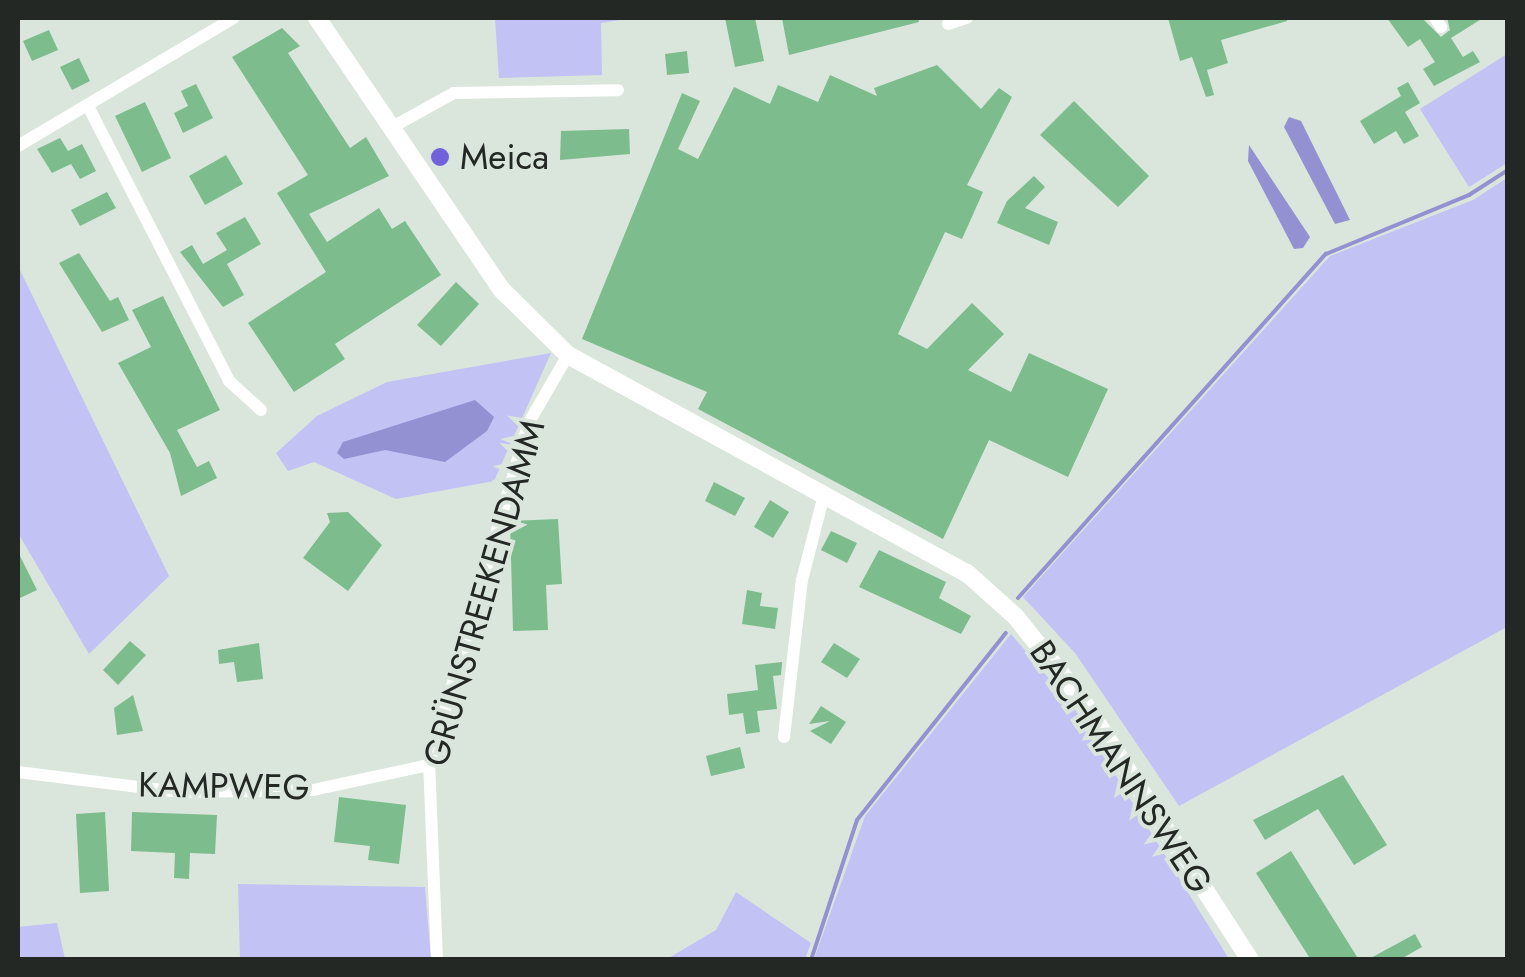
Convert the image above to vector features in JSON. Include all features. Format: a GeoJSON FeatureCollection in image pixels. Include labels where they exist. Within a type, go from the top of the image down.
{"type":"FeatureCollection","features":[{"type":"Feature","properties":{"kind":"street"},"geometry":{"type":"LineString","coordinates":[[18,146],[90,110],[234,18]]}},
{"type":"Feature","properties":{"kind":"street","name":"BACHMANNSWEG"},"geometry":{"type":"LineString","coordinates":[[317,18],[396,125],[502,290],[568,355],[966,573],[1016,617],[1082,700],[1250,960]]}},
{"type":"Feature","properties":{"kind":"street"},"geometry":{"type":"LineString","coordinates":[[948,24],[967,18]]}},
{"type":"Feature","properties":{"kind":"street"},"geometry":{"type":"LineString","coordinates":[[396,125],[454,92],[618,90]]}},
{"type":"Feature","properties":{"kind":"street"},"geometry":{"type":"LineString","coordinates":[[90,110],[229,380],[261,410]]}},
{"type":"Feature","properties":{"kind":"street","name":"GRÜNSTREEKENDAMM"},"geometry":{"type":"LineString","coordinates":[[437,960],[429,765],[528,424],[568,355]]}},
{"type":"Feature","properties":{"kind":"street"},"geometry":{"type":"LineString","coordinates":[[784,737],[802,580],[824,495]]}},
{"type":"Feature","properties":{"kind":"street","name":"KAMPWEG"},"geometry":{"type":"LineString","coordinates":[[18,772],[178,792],[313,790],[429,765]]}},
{"type":"Feature","properties":{"kind":"shaded area"},"geometry":{"type":"Polygon","coordinates":[[[495,18],[632,18],[601,23],[602,75],[499,78],[495,18]]]}},
{"type":"Feature","properties":{"kind":"shaded area"},"geometry":{"type":"Polygon","coordinates":[[[1507,54],[1507,163],[1469,187],[1420,109],[1507,54]]]}},
{"type":"Feature","properties":{"kind":"shaded area"},"geometry":{"type":"Polygon","coordinates":[[[1289,117],[1301,121],[1350,220],[1335,224],[1284,127],[1289,117]]]}},
{"type":"Feature","properties":{"kind":"shaded area"},"geometry":{"type":"Polygon","coordinates":[[[1249,145],[1310,237],[1303,248],[1294,249],[1248,161],[1249,145]]]}},
{"type":"Feature","properties":{"kind":"shaded area"},"geometry":{"type":"Polygon","coordinates":[[[1507,178],[1507,627],[1179,806],[1075,653],[1023,597],[1330,256],[1473,200],[1507,178]]]}},
{"type":"Feature","properties":{"kind":"shaded area"},"geometry":{"type":"Polygon","coordinates":[[[18,266],[169,576],[89,654],[18,533],[18,266]]]}},
{"type":"Feature","properties":{"kind":"shaded area"},"geometry":{"type":"Polygon","coordinates":[[[551,353],[494,481],[396,499],[314,462],[288,471],[276,453],[317,416],[387,382],[551,353]]]}},
{"type":"Feature","properties":{"kind":"shaded area"},"geometry":{"type":"Polygon","coordinates":[[[475,400],[494,417],[487,431],[445,462],[385,450],[344,459],[337,453],[343,442],[475,400]]]}},
{"type":"Feature","properties":{"kind":"shaded area"},"geometry":{"type":"Polygon","coordinates":[[[1011,634],[1074,708],[1229,959],[814,959],[865,816],[1011,634]]]}},
{"type":"Feature","properties":{"kind":"shaded area"},"geometry":{"type":"Polygon","coordinates":[[[238,884],[425,887],[431,959],[240,959],[238,884]]]}},
{"type":"Feature","properties":{"kind":"shaded area"},"geometry":{"type":"Polygon","coordinates":[[[736,892],[811,943],[805,959],[667,959],[716,930],[736,892]]]}},
{"type":"Feature","properties":{"kind":"shaded area"},"geometry":{"type":"Polygon","coordinates":[[[57,923],[65,959],[18,959],[18,927],[57,923]]]}},
{"type":"Feature","properties":{"kind":"building"},"geometry":{"type":"Polygon","coordinates":[[[725,18],[755,18],[764,61],[735,67],[725,18]]]}},
{"type":"Feature","properties":{"kind":"building"},"geometry":{"type":"Polygon","coordinates":[[[782,18],[918,18],[919,22],[789,55],[782,18]]]}},
{"type":"Feature","properties":{"kind":"building"},"geometry":{"type":"Polygon","coordinates":[[[1168,18],[1287,21],[1221,40],[1228,63],[1207,70],[1214,95],[1206,97],[1192,57],[1180,61],[1168,18]]]}},
{"type":"Feature","properties":{"kind":"building"},"geometry":{"type":"Polygon","coordinates":[[[1387,18],[1422,18],[1441,37],[1450,30],[1447,18],[1483,18],[1451,38],[1463,57],[1473,51],[1480,62],[1434,86],[1423,69],[1435,62],[1420,39],[1408,47],[1387,18]]]}},
{"type":"Feature","properties":{"kind":"building"},"geometry":{"type":"Polygon","coordinates":[[[282,28],[300,46],[288,53],[350,148],[366,137],[389,176],[309,214],[327,242],[379,208],[392,229],[405,221],[441,275],[335,344],[345,359],[294,392],[248,323],[326,272],[277,193],[308,175],[232,57],[282,28]]]}},
{"type":"Feature","properties":{"kind":"building"},"geometry":{"type":"Polygon","coordinates":[[[49,30],[58,50],[32,61],[23,41],[49,30]]]}},
{"type":"Feature","properties":{"kind":"building"},"geometry":{"type":"Polygon","coordinates":[[[687,51],[689,73],[667,75],[665,54],[687,51]]]}},
{"type":"Feature","properties":{"kind":"building"},"geometry":{"type":"Polygon","coordinates":[[[79,58],[90,81],[72,90],[60,67],[79,58]]]}},
{"type":"Feature","properties":{"kind":"building"},"geometry":{"type":"Polygon","coordinates":[[[937,65],[981,109],[999,88],[1012,97],[967,185],[983,192],[962,239],[945,232],[898,334],[927,349],[972,303],[1004,334],[968,370],[1011,392],[1029,353],[1108,389],[1068,477],[989,440],[943,539],[698,409],[707,392],[582,339],[682,93],[700,101],[678,149],[698,159],[734,87],[770,104],[778,85],[818,102],[830,75],[877,96],[874,88],[937,65]]]}},
{"type":"Feature","properties":{"kind":"building"},"geometry":{"type":"Polygon","coordinates":[[[1408,82],[1420,103],[1405,112],[1419,136],[1404,144],[1396,131],[1374,144],[1360,121],[1401,96],[1397,88],[1408,82]]]}},
{"type":"Feature","properties":{"kind":"building"},"geometry":{"type":"Polygon","coordinates":[[[196,84],[213,118],[183,133],[174,113],[188,106],[181,91],[196,84]]]}},
{"type":"Feature","properties":{"kind":"building"},"geometry":{"type":"Polygon","coordinates":[[[1074,101],[1149,176],[1118,207],[1040,135],[1074,101]]]}},
{"type":"Feature","properties":{"kind":"building"},"geometry":{"type":"Polygon","coordinates":[[[145,102],[171,158],[142,172],[115,116],[145,102]]]}},
{"type":"Feature","properties":{"kind":"building"},"geometry":{"type":"Polygon","coordinates":[[[629,129],[630,154],[560,160],[561,131],[629,129]]]}},
{"type":"Feature","properties":{"kind":"building"},"geometry":{"type":"Polygon","coordinates":[[[60,138],[68,151],[82,144],[96,171],[80,179],[71,164],[52,173],[37,149],[60,138]]]}},
{"type":"Feature","properties":{"kind":"building"},"geometry":{"type":"Polygon","coordinates":[[[226,155],[243,184],[205,205],[189,176],[226,155]]]}},
{"type":"Feature","properties":{"kind":"building"},"geometry":{"type":"Polygon","coordinates":[[[1034,176],[1045,187],[1025,208],[1058,222],[1049,245],[997,223],[1007,201],[1034,176]]]}},
{"type":"Feature","properties":{"kind":"building"},"geometry":{"type":"Polygon","coordinates":[[[107,192],[116,208],[80,226],[71,210],[107,192]]]}},
{"type":"Feature","properties":{"kind":"building"},"geometry":{"type":"Polygon","coordinates":[[[245,217],[261,244],[227,264],[244,295],[223,307],[180,252],[192,245],[203,264],[227,250],[216,233],[245,217]]]}},
{"type":"Feature","properties":{"kind":"building"},"geometry":{"type":"Polygon","coordinates":[[[79,253],[110,301],[118,297],[129,320],[102,332],[59,263],[79,253]]]}},
{"type":"Feature","properties":{"kind":"building"},"geometry":{"type":"Polygon","coordinates":[[[456,282],[479,304],[441,346],[417,325],[456,282]]]}},
{"type":"Feature","properties":{"kind":"building"},"geometry":{"type":"Polygon","coordinates":[[[163,296],[220,410],[177,430],[197,467],[209,461],[217,478],[181,496],[170,453],[118,363],[151,347],[132,310],[163,296]]]}},
{"type":"Feature","properties":{"kind":"building"},"geometry":{"type":"Polygon","coordinates":[[[714,482],[745,498],[735,516],[705,501],[714,482]]]}},
{"type":"Feature","properties":{"kind":"building"},"geometry":{"type":"Polygon","coordinates":[[[770,500],[789,512],[773,538],[754,527],[770,500]]]}},
{"type":"Feature","properties":{"kind":"building"},"geometry":{"type":"Polygon","coordinates":[[[348,512],[382,545],[348,591],[303,558],[330,522],[327,513],[348,512]]]}},
{"type":"Feature","properties":{"kind":"building"},"geometry":{"type":"Polygon","coordinates":[[[558,519],[562,584],[546,585],[548,630],[513,631],[510,521],[558,519]]]}},
{"type":"Feature","properties":{"kind":"building"},"geometry":{"type":"Polygon","coordinates":[[[831,531],[857,543],[847,563],[821,550],[831,531]]]}},
{"type":"Feature","properties":{"kind":"building"},"geometry":{"type":"Polygon","coordinates":[[[879,550],[946,582],[939,598],[971,616],[961,634],[859,587],[879,550]]]}},
{"type":"Feature","properties":{"kind":"building"},"geometry":{"type":"Polygon","coordinates":[[[18,552],[37,590],[18,599],[18,552]]]}},
{"type":"Feature","properties":{"kind":"building"},"geometry":{"type":"Polygon","coordinates":[[[747,590],[762,593],[760,606],[778,608],[775,629],[742,624],[747,590]]]}},
{"type":"Feature","properties":{"kind":"building"},"geometry":{"type":"Polygon","coordinates":[[[130,641],[146,655],[118,685],[103,670],[130,641]]]}},
{"type":"Feature","properties":{"kind":"building"},"geometry":{"type":"Polygon","coordinates":[[[259,643],[263,679],[237,682],[234,662],[219,664],[218,650],[259,643]]]}},
{"type":"Feature","properties":{"kind":"building"},"geometry":{"type":"Polygon","coordinates":[[[834,643],[860,659],[847,678],[821,662],[834,643]]]}},
{"type":"Feature","properties":{"kind":"building"},"geometry":{"type":"Polygon","coordinates":[[[782,662],[781,675],[773,676],[777,709],[757,711],[760,732],[746,734],[743,713],[729,715],[727,694],[758,690],[755,665],[782,662]]]}},
{"type":"Feature","properties":{"kind":"building"},"geometry":{"type":"Polygon","coordinates":[[[133,695],[143,731],[117,735],[114,708],[133,695]]]}},
{"type":"Feature","properties":{"kind":"building"},"geometry":{"type":"Polygon","coordinates":[[[821,706],[846,722],[831,744],[810,731],[830,721],[809,724],[821,706]]]}},
{"type":"Feature","properties":{"kind":"building"},"geometry":{"type":"Polygon","coordinates":[[[740,747],[745,768],[711,776],[706,756],[740,747]]]}},
{"type":"Feature","properties":{"kind":"building"},"geometry":{"type":"Polygon","coordinates":[[[1343,775],[1387,845],[1354,865],[1318,809],[1265,840],[1253,820],[1343,775]]]}},
{"type":"Feature","properties":{"kind":"building"},"geometry":{"type":"Polygon","coordinates":[[[339,797],[406,805],[399,864],[368,860],[370,846],[334,842],[339,797]]]}},
{"type":"Feature","properties":{"kind":"building"},"geometry":{"type":"Polygon","coordinates":[[[105,812],[109,891],[80,893],[76,814],[105,812]]]}},
{"type":"Feature","properties":{"kind":"building"},"geometry":{"type":"Polygon","coordinates":[[[132,812],[217,815],[215,854],[190,853],[189,879],[174,878],[175,853],[131,851],[132,812]]]}},
{"type":"Feature","properties":{"kind":"building"},"geometry":{"type":"Polygon","coordinates":[[[1291,851],[1359,960],[1311,960],[1256,873],[1291,851]]]}},
{"type":"Feature","properties":{"kind":"building"},"geometry":{"type":"Polygon","coordinates":[[[1415,934],[1422,947],[1399,960],[1367,960],[1415,934]]]}},
{"type":"Feature","properties":{"kind":"waterway"},"geometry":{"type":"LineString","coordinates":[[1018,598],[1326,254],[1469,195],[1508,170]]}},
{"type":"Feature","properties":{"kind":"waterway"},"geometry":{"type":"LineString","coordinates":[[811,960],[857,820],[1006,633]]}},
{"type":"Feature","properties":{"kind":"place","name":"Meica"},"geometry":{"type":"Point","coordinates":[440,157]}}]}
